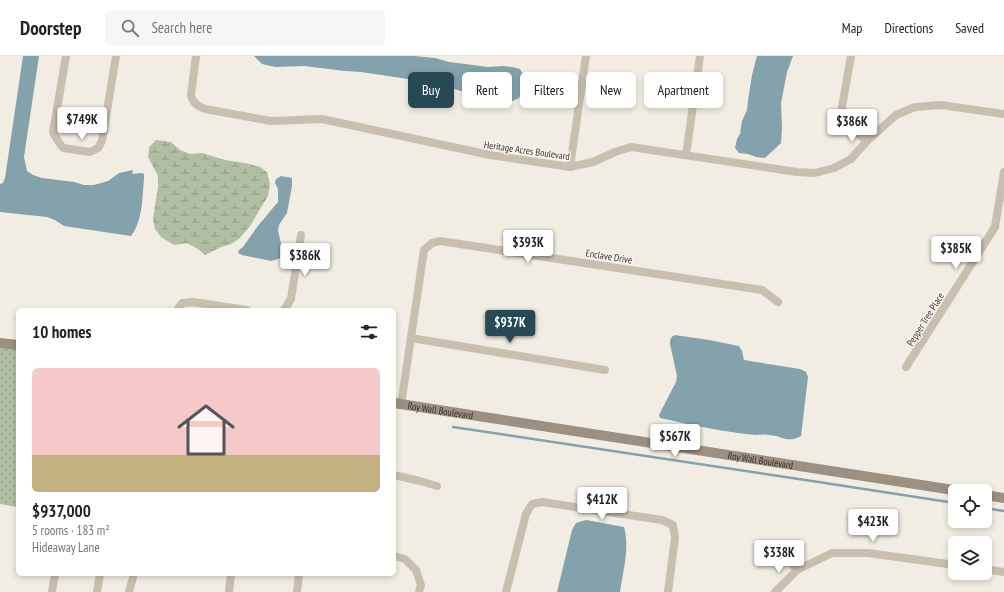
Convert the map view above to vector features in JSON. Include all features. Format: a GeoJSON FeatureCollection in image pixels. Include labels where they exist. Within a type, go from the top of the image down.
{"type":"FeatureCollection","features":[{"type":"Feature","properties":{"kind":"street"},"geometry":{"type":"LineString","coordinates":[[66,56],[53,132],[63,148],[90,152],[98,148],[102,141],[116,56]]}},
{"type":"Feature","properties":{"kind":"street","name":"Heritage Acres Boulevard"},"geometry":{"type":"LineString","coordinates":[[196,56],[191,95],[194,103],[205,109],[271,121],[322,119],[490,155],[570,167],[593,162],[615,152],[631,147],[796,172],[815,173],[834,168],[851,159],[867,141],[896,115],[915,107],[941,105],[1004,114]]}},
{"type":"Feature","properties":{"kind":"street"},"geometry":{"type":"LineString","coordinates":[[570,167],[586,56]]}},
{"type":"Feature","properties":{"kind":"street"},"geometry":{"type":"LineString","coordinates":[[686,155],[700,56]]}},
{"type":"Feature","properties":{"kind":"street"},"geometry":{"type":"LineString","coordinates":[[851,56],[842,107],[843,116],[848,126],[867,141]]}},
{"type":"Feature","properties":{"kind":"street","name":"Pepper Tree Place"},"geometry":{"type":"LineString","coordinates":[[906,367],[995,227],[1004,172]]}},
{"type":"Feature","properties":{"kind":"street"},"geometry":{"type":"LineString","coordinates":[[285,308],[291,299],[302,234]]}},
{"type":"Feature","properties":{"kind":"street","name":"Enclave Drive"},"geometry":{"type":"LineString","coordinates":[[397,404],[411,338],[424,250],[432,243],[440,241],[762,290],[778,302]]}},
{"type":"Feature","properties":{"kind":"street"},"geometry":{"type":"LineString","coordinates":[[178,308],[182,303],[193,302],[234,308]]}},
{"type":"Feature","properties":{"kind":"street"},"geometry":{"type":"LineString","coordinates":[[411,338],[605,370]]}},
{"type":"Feature","properties":{"kind":"street"},"geometry":{"type":"LineString","coordinates":[[0,343],[16,345]]}},
{"type":"Feature","properties":{"kind":"street","name":"Roy Wall Boulevard"},"geometry":{"type":"LineString","coordinates":[[397,404],[948,489]]}},
{"type":"Feature","properties":{"kind":"street"},"geometry":{"type":"LineString","coordinates":[[396,475],[437,486]]}},
{"type":"Feature","properties":{"kind":"street"},"geometry":{"type":"LineString","coordinates":[[992,496],[1004,498]]}},
{"type":"Feature","properties":{"kind":"street"},"geometry":{"type":"LineString","coordinates":[[506,592],[526,514],[532,504],[542,502],[662,520],[673,525],[675,538],[668,592]]}},
{"type":"Feature","properties":{"kind":"street"},"geometry":{"type":"LineString","coordinates":[[777,548],[797,570]]}},
{"type":"Feature","properties":{"kind":"street"},"geometry":{"type":"LineString","coordinates":[[775,592],[797,570],[832,553],[868,553],[948,564]]}},
{"type":"Feature","properties":{"kind":"street"},"geometry":{"type":"LineString","coordinates":[[396,557],[405,559],[416,570],[421,585],[419,592]]}},
{"type":"Feature","properties":{"kind":"street"},"geometry":{"type":"LineString","coordinates":[[992,570],[1004,572]]}},
{"type":"Feature","properties":{"kind":"street"},"geometry":{"type":"LineString","coordinates":[[52,592],[55,576]]}},
{"type":"Feature","properties":{"kind":"street"},"geometry":{"type":"LineString","coordinates":[[97,592],[100,576]]}},
{"type":"Feature","properties":{"kind":"street"},"geometry":{"type":"LineString","coordinates":[[129,592],[133,576]]}},
{"type":"Feature","properties":{"kind":"street"},"geometry":{"type":"LineString","coordinates":[[229,592],[231,576]]}},
{"type":"Feature","properties":{"kind":"street"},"geometry":{"type":"LineString","coordinates":[[297,592],[299,576]]}},
{"type":"Feature","properties":{"kind":"green space"},"geometry":{"type":"Polygon","coordinates":[[[156,140],[171,142],[180,150],[190,154],[202,153],[225,160],[245,163],[260,167],[267,172],[270,184],[268,196],[250,226],[239,239],[205,255],[187,243],[174,245],[161,237],[155,229],[153,219],[158,187],[158,176],[148,157],[149,147],[156,140]]]}},
{"type":"Feature","properties":{"kind":"green space"},"geometry":{"type":"Polygon","coordinates":[[[0,347],[16,350],[16,507],[0,504],[0,347]]]}},
{"type":"Feature","properties":{"kind":"water"},"geometry":{"type":"Polygon","coordinates":[[[23,56],[39,56],[24,157],[27,171],[42,178],[74,182],[84,185],[94,185],[108,181],[119,173],[133,170],[132,174],[144,174],[140,216],[131,236],[64,226],[47,217],[0,212],[0,184],[3,183],[5,178],[23,56]]]}},
{"type":"Feature","properties":{"kind":"water"},"geometry":{"type":"Polygon","coordinates":[[[254,56],[414,56],[488,67],[512,67],[520,69],[522,72],[520,72],[520,96],[512,101],[512,72],[462,72],[462,91],[454,89],[454,72],[408,72],[408,79],[304,66],[275,67],[262,64],[254,56]]]}},
{"type":"Feature","properties":{"kind":"water"},"geometry":{"type":"Polygon","coordinates":[[[757,56],[793,56],[787,72],[781,103],[781,143],[765,158],[739,153],[735,148],[740,134],[742,121],[747,110],[752,75],[757,56]]]}},
{"type":"Feature","properties":{"kind":"water"},"geometry":{"type":"Polygon","coordinates":[[[281,176],[292,178],[287,213],[279,225],[278,231],[284,255],[271,261],[238,253],[278,202],[278,189],[275,183],[276,179],[281,176]]]}},
{"type":"Feature","properties":{"kind":"water"},"geometry":{"type":"Polygon","coordinates":[[[675,335],[739,346],[744,360],[800,369],[806,372],[808,377],[801,436],[788,439],[773,435],[744,434],[660,418],[659,415],[676,382],[677,376],[670,344],[671,338],[675,335]]]}},
{"type":"Feature","properties":{"kind":"water"},"geometry":{"type":"Polygon","coordinates":[[[586,520],[624,527],[626,535],[626,551],[620,592],[557,592],[572,530],[576,523],[586,520]]]}},
{"type":"Feature","properties":{"kind":"waterway"},"geometry":{"type":"LineString","coordinates":[[453,427],[948,502]]}},
{"type":"Feature","properties":{"kind":"waterway"},"geometry":{"type":"LineString","coordinates":[[992,509],[1004,511]]}}]}
